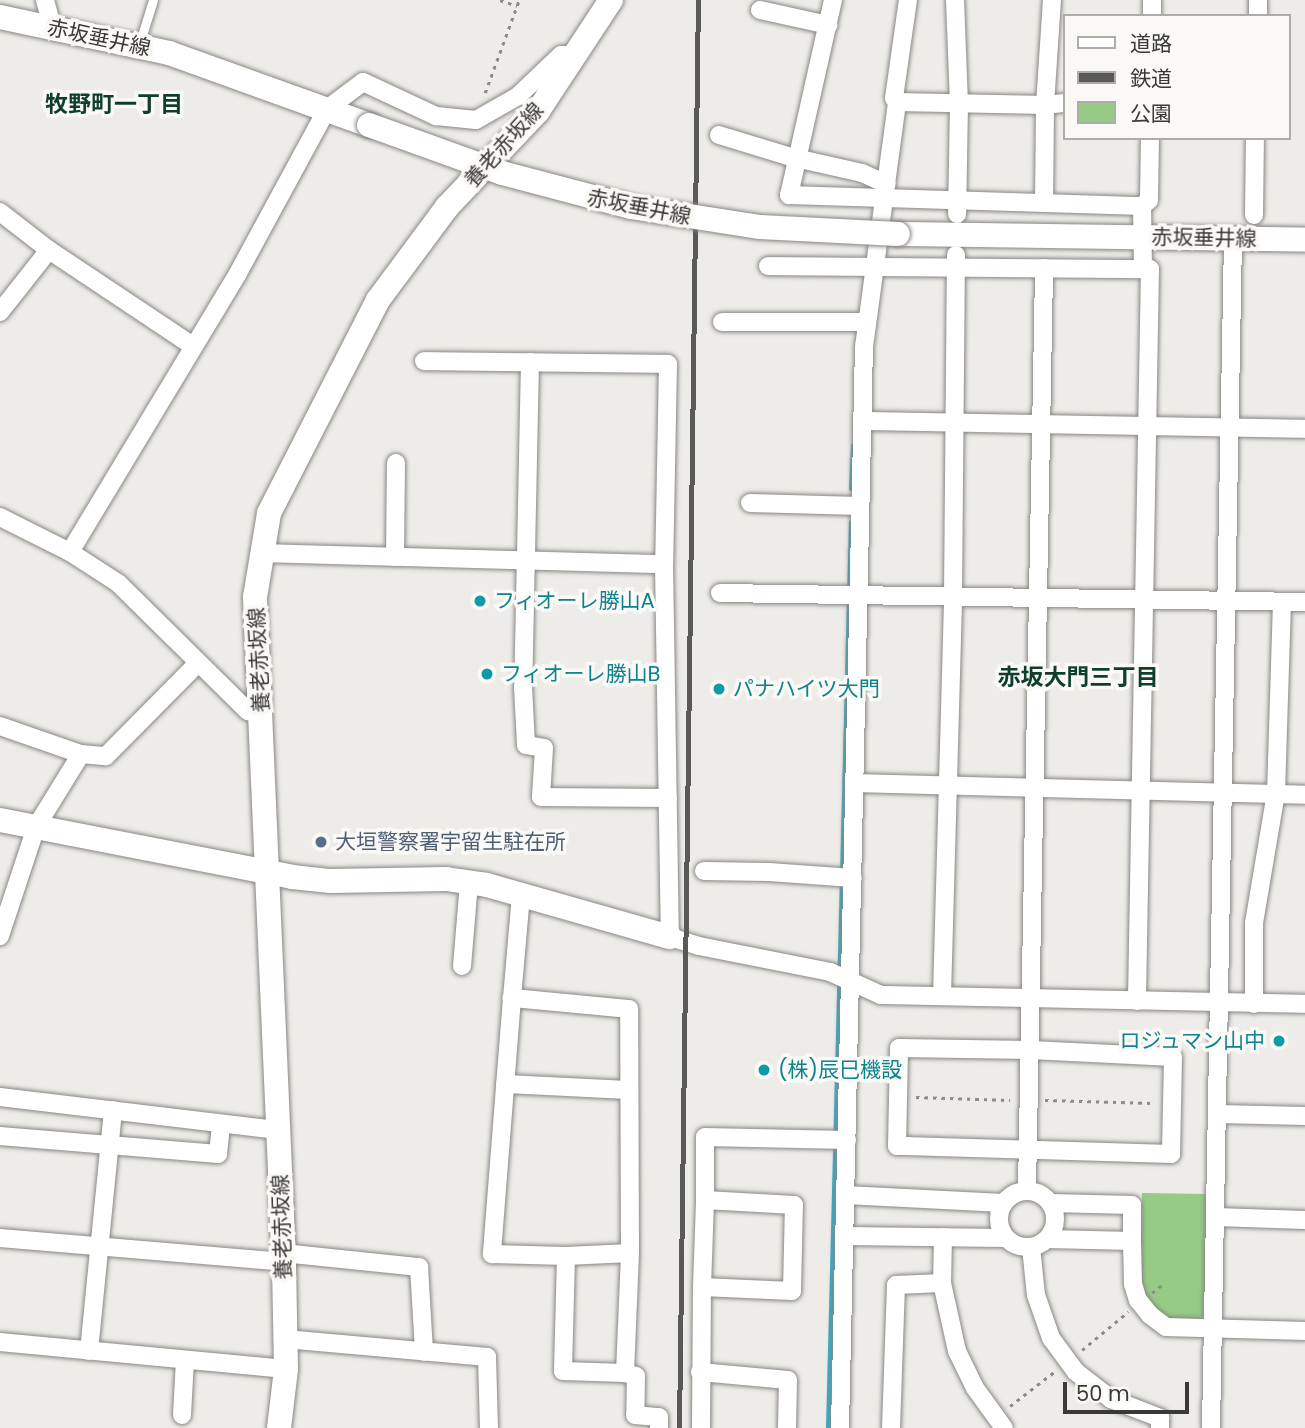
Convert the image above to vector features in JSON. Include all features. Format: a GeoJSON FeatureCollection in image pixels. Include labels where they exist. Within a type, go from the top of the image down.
{"type":"FeatureCollection","features":[{"type":"Feature","properties":{"kind":"main road","name":"養老赤坂線"},"geometry":{"type":"LineString","coordinates":[[279,1428],[285,1401],[286,1369],[262,715],[255,597],[260,553],[270,513],[378,300],[447,207],[538,111],[578,55],[611,0]]}},
{"type":"Feature","properties":{"kind":"main road","name":"赤坂垂井線"},"geometry":{"type":"LineString","coordinates":[[0,17],[169,53],[502,173],[631,207],[760,227],[898,234],[1305,240]]}},
{"type":"Feature","properties":{"kind":"main road"},"geometry":{"type":"LineString","coordinates":[[0,820],[267,873],[331,881],[446,879],[469,882],[670,937]]}},
{"type":"Feature","properties":{"kind":"street"},"geometry":{"type":"LineString","coordinates":[[45,0],[52,27]]}},
{"type":"Feature","properties":{"kind":"street"},"geometry":{"type":"LineString","coordinates":[[833,0],[789,195],[880,191]]}},
{"type":"Feature","properties":{"kind":"street"},"geometry":{"type":"LineString","coordinates":[[840,1428],[846,1195],[839,1140],[845,877],[854,783],[851,595],[860,506],[862,322],[880,191],[897,102],[894,98],[908,0]]}},
{"type":"Feature","properties":{"kind":"street"},"geometry":{"type":"LineString","coordinates":[[955,0],[959,104],[957,208]]}},
{"type":"Feature","properties":{"kind":"street"},"geometry":{"type":"LineString","coordinates":[[1044,203],[1045,105],[1052,0]]}},
{"type":"Feature","properties":{"kind":"street"},"geometry":{"type":"LineString","coordinates":[[760,10],[828,25]]}},
{"type":"Feature","properties":{"kind":"street"},"geometry":{"type":"LineString","coordinates":[[70,552],[237,275],[327,109],[363,82],[436,116],[476,120],[518,96],[561,55],[578,55]]}},
{"type":"Feature","properties":{"kind":"street"},"geometry":{"type":"LineString","coordinates":[[897,102],[1064,103]]}},
{"type":"Feature","properties":{"kind":"street"},"geometry":{"type":"LineString","coordinates":[[719,135],[797,159],[880,191],[957,208],[1044,203],[1142,206],[1149,200],[1150,140]]}},
{"type":"Feature","properties":{"kind":"street"},"geometry":{"type":"LineString","coordinates":[[1254,215],[1255,140]]}},
{"type":"Feature","properties":{"kind":"street"},"geometry":{"type":"LineString","coordinates":[[1142,206],[1143,269]]}},
{"type":"Feature","properties":{"kind":"street"},"geometry":{"type":"LineString","coordinates":[[0,212],[49,250],[193,346]]}},
{"type":"Feature","properties":{"kind":"street"},"geometry":{"type":"LineString","coordinates":[[1212,1428],[1233,238]]}},
{"type":"Feature","properties":{"kind":"street"},"geometry":{"type":"LineString","coordinates":[[0,312],[6,295],[49,250]]}},
{"type":"Feature","properties":{"kind":"street"},"geometry":{"type":"LineString","coordinates":[[942,996],[953,596],[957,261]]}},
{"type":"Feature","properties":{"kind":"street"},"geometry":{"type":"LineString","coordinates":[[768,266],[870,267],[957,261],[1044,268],[1150,269],[1137,1001]]}},
{"type":"Feature","properties":{"kind":"street"},"geometry":{"type":"LineString","coordinates":[[1027,1190],[1044,268]]}},
{"type":"Feature","properties":{"kind":"street"},"geometry":{"type":"LineString","coordinates":[[722,322],[862,322]]}},
{"type":"Feature","properties":{"kind":"street"},"geometry":{"type":"LineString","coordinates":[[424,361],[668,364],[664,564],[670,937],[699,946],[843,977],[881,995],[1305,1004]]}},
{"type":"Feature","properties":{"kind":"street"},"geometry":{"type":"LineString","coordinates":[[530,362],[523,687],[526,745],[544,748],[541,797],[668,798]]}},
{"type":"Feature","properties":{"kind":"street"},"geometry":{"type":"LineString","coordinates":[[862,421],[1305,429]]}},
{"type":"Feature","properties":{"kind":"street"},"geometry":{"type":"LineString","coordinates":[[395,557],[396,463]]}},
{"type":"Feature","properties":{"kind":"street"},"geometry":{"type":"LineString","coordinates":[[750,503],[860,506]]}},
{"type":"Feature","properties":{"kind":"street"},"geometry":{"type":"LineString","coordinates":[[0,517],[70,552],[118,583],[197,664],[248,711],[262,715]]}},
{"type":"Feature","properties":{"kind":"street"},"geometry":{"type":"LineString","coordinates":[[260,553],[664,564]]}},
{"type":"Feature","properties":{"kind":"street"},"geometry":{"type":"LineString","coordinates":[[720,593],[1305,602]]}},
{"type":"Feature","properties":{"kind":"street"},"geometry":{"type":"LineString","coordinates":[[1255,1004],[1254,923],[1276,793],[1283,602]]}},
{"type":"Feature","properties":{"kind":"street"},"geometry":{"type":"LineString","coordinates":[[0,726],[81,754],[106,755],[197,664]]}},
{"type":"Feature","properties":{"kind":"street"},"geometry":{"type":"LineString","coordinates":[[0,936],[36,827],[81,754]]}},
{"type":"Feature","properties":{"kind":"street"},"geometry":{"type":"LineString","coordinates":[[854,783],[1224,790],[1305,795]]}},
{"type":"Feature","properties":{"kind":"street"},"geometry":{"type":"LineString","coordinates":[[704,872],[769,872],[845,877]]}},
{"type":"Feature","properties":{"kind":"street"},"geometry":{"type":"LineString","coordinates":[[462,966],[469,882]]}},
{"type":"Feature","properties":{"kind":"street"},"geometry":{"type":"LineString","coordinates":[[521,895],[492,1254],[566,1256],[630,1253]]}},
{"type":"Feature","properties":{"kind":"street"},"geometry":{"type":"LineString","coordinates":[[512,998],[629,1009],[630,1253],[625,1373]]}},
{"type":"Feature","properties":{"kind":"street"},"geometry":{"type":"LineString","coordinates":[[900,1048],[1031,1050],[1173,1057],[1171,1154],[897,1146],[900,1048]]}},
{"type":"Feature","properties":{"kind":"street"},"geometry":{"type":"LineString","coordinates":[[505,1084],[629,1090]]}},
{"type":"Feature","properties":{"kind":"street"},"geometry":{"type":"LineString","coordinates":[[0,1097],[278,1129]]}},
{"type":"Feature","properties":{"kind":"street"},"geometry":{"type":"LineString","coordinates":[[89,1351],[97,1247],[113,1110]]}},
{"type":"Feature","properties":{"kind":"street"},"geometry":{"type":"LineString","coordinates":[[1218,1114],[1305,1116]]}},
{"type":"Feature","properties":{"kind":"street"},"geometry":{"type":"LineString","coordinates":[[0,1136],[108,1142],[218,1154],[221,1124]]}},
{"type":"Feature","properties":{"kind":"street"},"geometry":{"type":"LineString","coordinates":[[701,1428],[705,1137],[839,1140]]}},
{"type":"Feature","properties":{"kind":"street"},"geometry":{"type":"LineString","coordinates":[[1005,1238],[998,1221],[1003,1203],[1017,1192],[1036,1192],[1051,1203],[1132,1205],[1132,1284],[1138,1300],[1150,1315],[1166,1327],[1305,1331]]}},
{"type":"Feature","properties":{"kind":"street"},"geometry":{"type":"LineString","coordinates":[[846,1195],[1003,1203]]}},
{"type":"Feature","properties":{"kind":"street"},"geometry":{"type":"LineString","coordinates":[[702,1287],[792,1291],[794,1205],[705,1200]]}},
{"type":"Feature","properties":{"kind":"street"},"geometry":{"type":"LineString","coordinates":[[1048,1239],[1055,1222],[1051,1203]]}},
{"type":"Feature","properties":{"kind":"street"},"geometry":{"type":"LineString","coordinates":[[1216,1217],[1305,1220]]}},
{"type":"Feature","properties":{"kind":"street"},"geometry":{"type":"LineString","coordinates":[[845,1236],[1005,1238],[1021,1247],[1031,1247],[1048,1239],[1132,1241]]}},
{"type":"Feature","properties":{"kind":"street"},"geometry":{"type":"LineString","coordinates":[[943,1237],[942,1283],[957,1351],[975,1388],[1004,1428]]}},
{"type":"Feature","properties":{"kind":"street"},"geometry":{"type":"LineString","coordinates":[[0,1238],[97,1247],[419,1267],[424,1352]]}},
{"type":"Feature","properties":{"kind":"street"},"geometry":{"type":"LineString","coordinates":[[1031,1247],[1036,1296],[1051,1338],[1076,1372],[1111,1399],[1160,1418],[1160,1428]]}},
{"type":"Feature","properties":{"kind":"street"},"geometry":{"type":"LineString","coordinates":[[566,1256],[563,1371],[625,1373],[636,1376],[635,1415],[659,1416],[659,1428]]}},
{"type":"Feature","properties":{"kind":"street"},"geometry":{"type":"LineString","coordinates":[[891,1428],[896,1285],[942,1283]]}},
{"type":"Feature","properties":{"kind":"street"},"geometry":{"type":"LineString","coordinates":[[285,1339],[487,1357],[489,1428]]}},
{"type":"Feature","properties":{"kind":"street"},"geometry":{"type":"LineString","coordinates":[[0,1342],[286,1369]]}},
{"type":"Feature","properties":{"kind":"street"},"geometry":{"type":"LineString","coordinates":[[182,1415],[185,1360]]}},
{"type":"Feature","properties":{"kind":"street"},"geometry":{"type":"LineString","coordinates":[[700,1372],[788,1380],[787,1428]]}},
{"type":"Feature","properties":{"kind":"lane"},"geometry":{"type":"LineString","coordinates":[[139,46],[153,0]]}},
{"type":"Feature","properties":{"kind":"path"},"geometry":{"type":"LineString","coordinates":[[500,0],[517,6]]}},
{"type":"Feature","properties":{"kind":"path"},"geometry":{"type":"LineString","coordinates":[[476,120],[519,0]]}},
{"type":"Feature","properties":{"kind":"green space"},"geometry":{"type":"Polygon","coordinates":[[[1142,1193],[1208,1194],[1207,1313],[1197,1321],[1171,1320],[1151,1305],[1140,1286],[1142,1193]]]}},
{"type":"Feature","properties":{"kind":"waterway"},"geometry":{"type":"LineString","coordinates":[[851,488],[853,445]]}},
{"type":"Feature","properties":{"kind":"waterway"},"geometry":{"type":"LineString","coordinates":[[828,1428],[851,522]]}},
{"type":"Feature","properties":{"kind":"railway"},"geometry":{"type":"LineString","coordinates":[[679,1428],[698,0]]}},
{"type":"Feature","properties":{"kind":"place","name":"フィオーレ勝山A"},"geometry":{"type":"Point","coordinates":[480,601]}},
{"type":"Feature","properties":{"kind":"place","name":"フィオーレ勝山B"},"geometry":{"type":"Point","coordinates":[487,674]}},
{"type":"Feature","properties":{"kind":"place","name":"パナハイツ大門"},"geometry":{"type":"Point","coordinates":[719,689]}},
{"type":"Feature","properties":{"kind":"place","name":"大垣警察署宇留生駐在所"},"geometry":{"type":"Point","coordinates":[321,842]}},
{"type":"Feature","properties":{"kind":"place","name":"ロジュマン山中"},"geometry":{"type":"Point","coordinates":[1279,1041]}},
{"type":"Feature","properties":{"kind":"place","name":"(株)辰巳機設"},"geometry":{"type":"Point","coordinates":[764,1070]}},
{"type":"Feature","properties":{"kind":"district","name":"牧野町一丁目"},"geometry":{"type":"Point","coordinates":[114,104]}},
{"type":"Feature","properties":{"kind":"district","name":"赤坂大門三丁目"},"geometry":{"type":"Point","coordinates":[1078,677]}}]}
